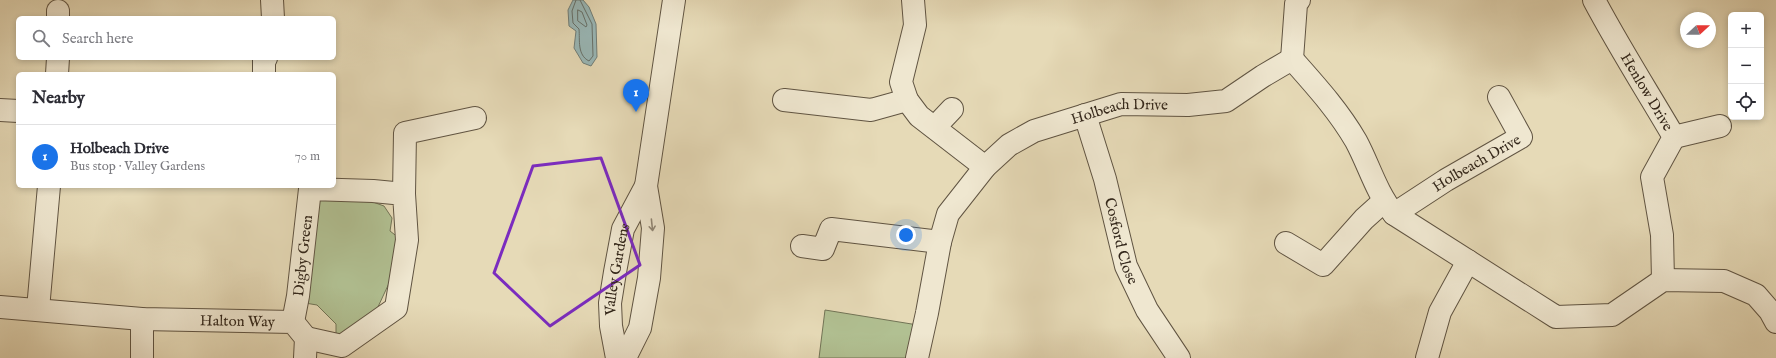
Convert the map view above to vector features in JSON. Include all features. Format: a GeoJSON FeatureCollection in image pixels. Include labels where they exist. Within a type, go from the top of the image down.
{"type":"FeatureCollection","features":[{"type":"Feature","properties":{"kind":"street"},"geometry":{"type":"LineString","coordinates":[[272,0],[273,16]]}},
{"type":"Feature","properties":{"kind":"street","name":"Valley Gardens"},"geometry":{"type":"LineString","coordinates":[[625,358],[640,328],[649,278],[653,228],[646,186],[674,0]]}},
{"type":"Feature","properties":{"kind":"street"},"geometry":{"type":"LineString","coordinates":[[912,0],[915,25],[901,82],[907,100],[919,116],[985,167]]}},
{"type":"Feature","properties":{"kind":"street","name":"Henlow Drive"},"geometry":{"type":"LineString","coordinates":[[1594,0],[1609,29],[1636,71],[1674,137],[1652,177],[1662,235],[1663,280]]}},
{"type":"Feature","properties":{"kind":"street"},"geometry":{"type":"LineString","coordinates":[[1296,1],[1292,59],[1328,99],[1356,141],[1389,207],[1468,261],[1556,317],[1612,315],[1663,280],[1724,281],[1756,296],[1770,311],[1776,322]]}},
{"type":"Feature","properties":{"kind":"street","name":"Holbeach Drive"},"geometry":{"type":"LineString","coordinates":[[917,358],[940,242],[948,214],[985,167],[1009,145],[1034,131],[1121,104],[1188,105],[1226,101],[1263,76],[1292,59]]}},
{"type":"Feature","properties":{"kind":"street"},"geometry":{"type":"LineString","coordinates":[[57,72],[58,60]]}},
{"type":"Feature","properties":{"kind":"street"},"geometry":{"type":"LineString","coordinates":[[264,60],[264,72]]}},
{"type":"Feature","properties":{"kind":"street","name":"Holbeach Drive"},"geometry":{"type":"LineString","coordinates":[[1286,243],[1323,265],[1364,219],[1446,180],[1521,137],[1499,97]]}},
{"type":"Feature","properties":{"kind":"street"},"geometry":{"type":"LineString","coordinates":[[784,100],[871,110],[907,100]]}},
{"type":"Feature","properties":{"kind":"street"},"geometry":{"type":"LineString","coordinates":[[935,127],[952,109]]}},
{"type":"Feature","properties":{"kind":"street"},"geometry":{"type":"LineString","coordinates":[[0,110],[16,110]]}},
{"type":"Feature","properties":{"kind":"street","name":"Cosford Close"},"geometry":{"type":"LineString","coordinates":[[1085,115],[1105,179],[1126,266],[1148,310],[1179,358]]}},
{"type":"Feature","properties":{"kind":"street"},"geometry":{"type":"LineString","coordinates":[[301,339],[342,346],[396,308],[407,240],[404,194],[405,133],[475,118]]}},
{"type":"Feature","properties":{"kind":"street"},"geometry":{"type":"LineString","coordinates":[[1674,137],[1720,126]]}},
{"type":"Feature","properties":{"kind":"street","name":"Valley Gardens"},"geometry":{"type":"LineString","coordinates":[[616,358],[611,326],[610,303],[615,272],[623,229],[646,186]]}},
{"type":"Feature","properties":{"kind":"street"},"geometry":{"type":"LineString","coordinates":[[38,309],[49,188]]}},
{"type":"Feature","properties":{"kind":"street","name":"Digby Green"},"geometry":{"type":"LineString","coordinates":[[301,339],[298,296],[307,188]]}},
{"type":"Feature","properties":{"kind":"street","name":"Digby Green"},"geometry":{"type":"LineString","coordinates":[[324,188],[404,194]]}},
{"type":"Feature","properties":{"kind":"street"},"geometry":{"type":"LineString","coordinates":[[802,246],[823,249],[831,229],[940,242]]}},
{"type":"Feature","properties":{"kind":"street"},"geometry":{"type":"LineString","coordinates":[[1427,358],[1440,312],[1468,261]]}},
{"type":"Feature","properties":{"kind":"street","name":"Halton Way"},"geometry":{"type":"LineString","coordinates":[[0,307],[38,309],[142,319],[301,339]]}},
{"type":"Feature","properties":{"kind":"street"},"geometry":{"type":"LineString","coordinates":[[142,319],[142,358]]}},
{"type":"Feature","properties":{"kind":"highlighted area"},"geometry":{"type":"Polygon","coordinates":[[[601,158],[640,265],[550,326],[494,273],[533,166],[601,158]]]}},
{"type":"Feature","properties":{"kind":"green space"},"geometry":{"type":"Polygon","coordinates":[[[359,197],[384,206],[392,218],[390,231],[399,238],[391,279],[377,309],[343,336],[336,335],[336,324],[317,305],[305,303],[318,200],[359,197]]]}},
{"type":"Feature","properties":{"kind":"green space"},"geometry":{"type":"Polygon","coordinates":[[[825,310],[924,326],[917,358],[819,358],[825,310]]]}},
{"type":"Feature","properties":{"kind":"water"},"geometry":{"type":"Polygon","coordinates":[[[573,0],[583,0],[589,7],[596,24],[597,57],[591,66],[583,63],[574,48],[576,31],[569,26],[568,10],[573,0]]]}},
{"type":"Feature","properties":{"kind":"place","name":"Holbeach Drive"},"geometry":{"type":"Point","coordinates":[636,112]}}]}
